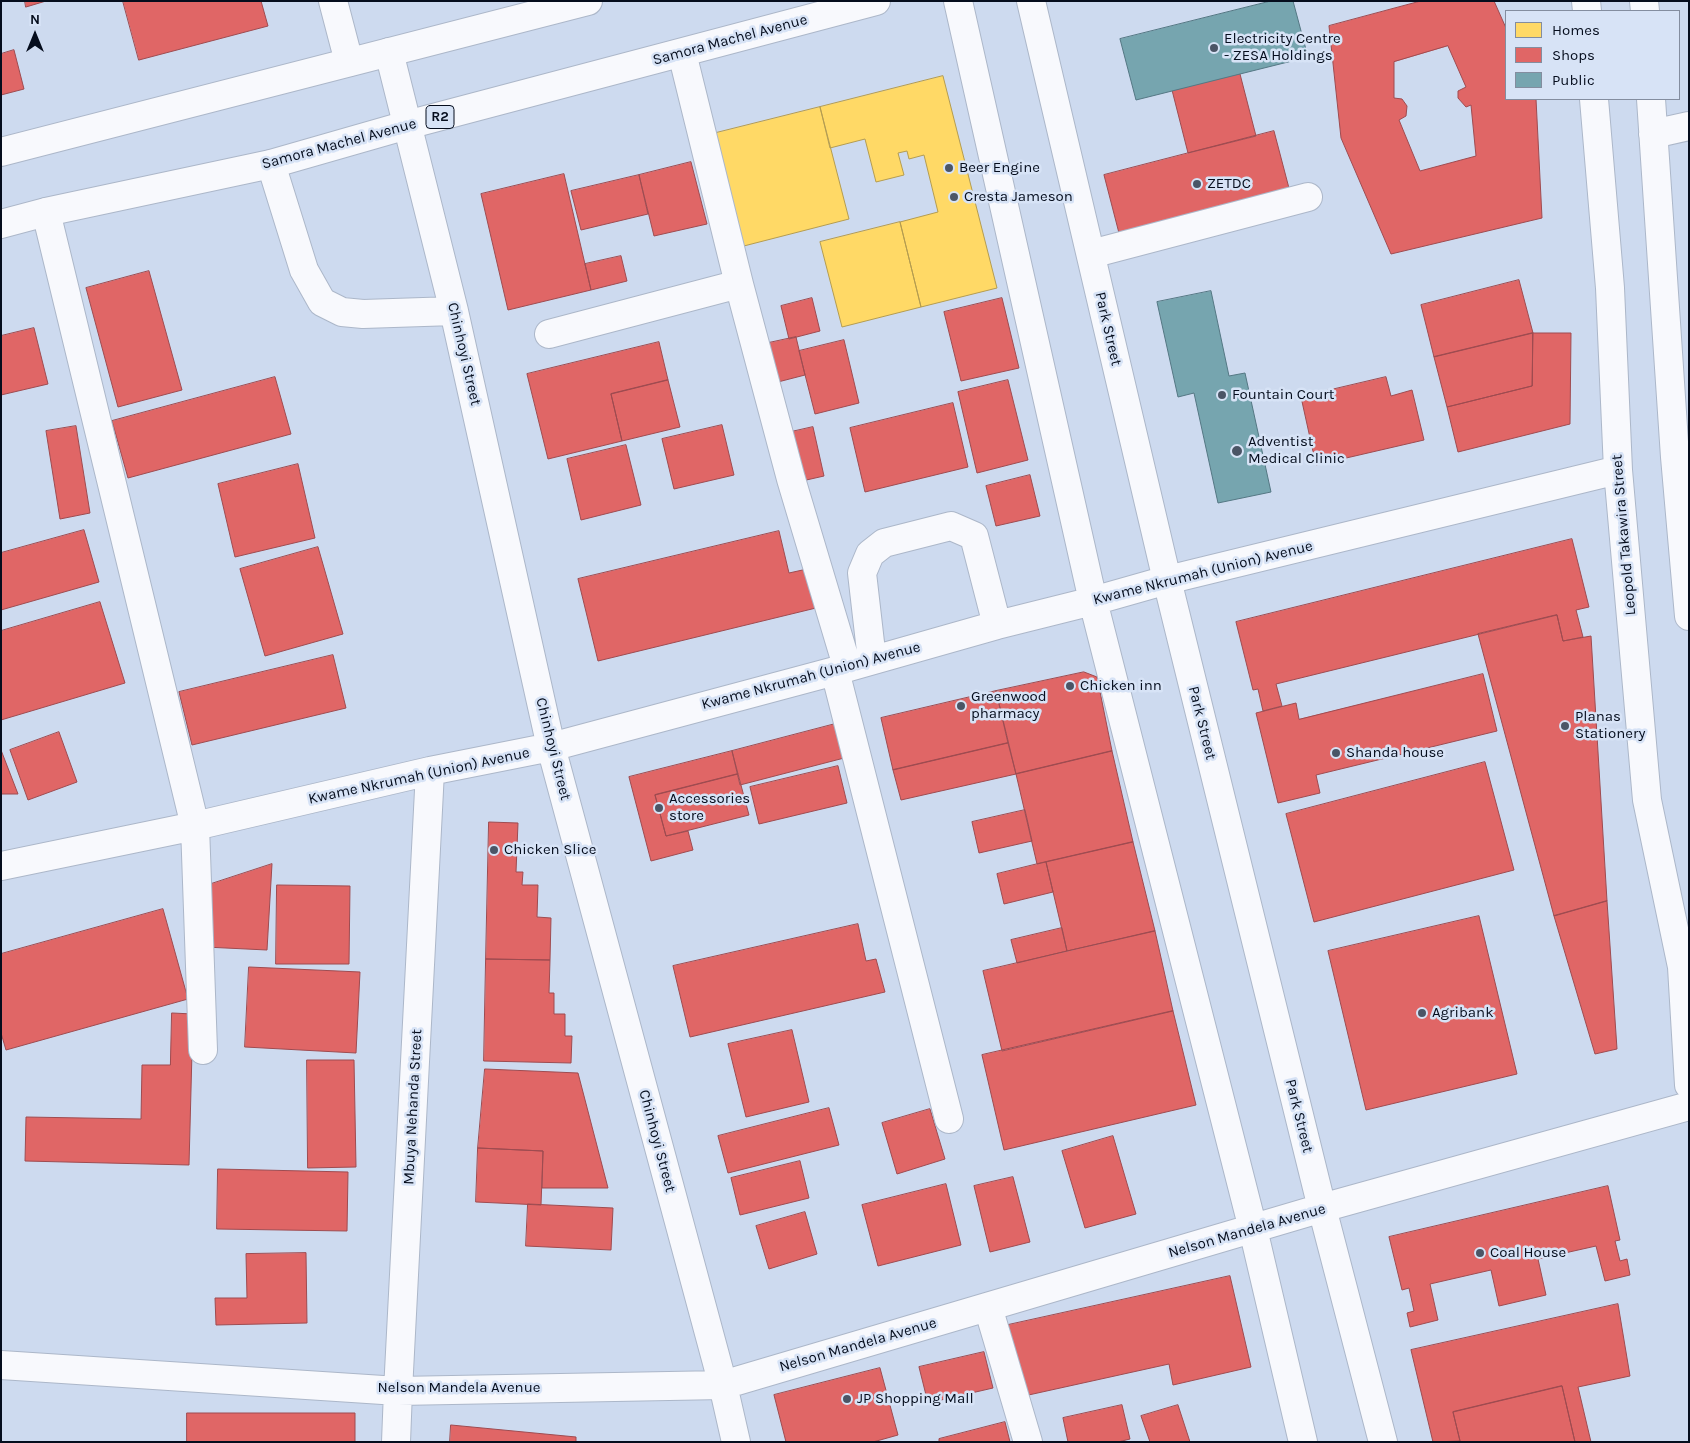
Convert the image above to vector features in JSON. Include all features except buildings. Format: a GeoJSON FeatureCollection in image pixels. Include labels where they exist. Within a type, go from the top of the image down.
{"type":"FeatureCollection","features":[{"type":"Feature","properties":{"kind":"main road"},"geometry":{"type":"LineString","coordinates":[[333,1],[349,62]]}},
{"type":"Feature","properties":{"kind":"main road"},"geometry":{"type":"LineString","coordinates":[[1,152],[588,1]]}},
{"type":"Feature","properties":{"kind":"main road","name":"Samora Machel Avenue"},"geometry":{"type":"LineString","coordinates":[[1,224],[46,212],[271,164],[407,125],[876,1]]}},
{"type":"Feature","properties":{"kind":"main road"},"geometry":{"type":"LineString","coordinates":[[958,1],[1093,601],[1253,1229],[1303,1442]]}},
{"type":"Feature","properties":{"kind":"main road","name":"Park Street"},"geometry":{"type":"LineString","coordinates":[[1031,1],[1167,580],[1322,1208],[1383,1442]]}},
{"type":"Feature","properties":{"kind":"main road","name":"Chinhoyi Street"},"geometry":{"type":"LineString","coordinates":[[389,52],[454,311],[551,747],[723,1385],[736,1442]]}},
{"type":"Feature","properties":{"kind":"main road"},"geometry":{"type":"LineString","coordinates":[[682,53],[739,284],[791,480],[851,666],[949,1119]]}},
{"type":"Feature","properties":{"kind":"main road","name":"Leopold Takawira Street"},"geometry":{"type":"LineString","coordinates":[[1594,100],[1610,288],[1618,470],[1646,800],[1682,967],[1689,1085]]}},
{"type":"Feature","properties":{"kind":"main road"},"geometry":{"type":"LineString","coordinates":[[1651,100],[1682,456],[1689,616]]}},
{"type":"Feature","properties":{"kind":"main road"},"geometry":{"type":"LineString","coordinates":[[1653,134],[1689,126]]}},
{"type":"Feature","properties":{"kind":"main road"},"geometry":{"type":"LineString","coordinates":[[271,164],[304,270],[322,302],[342,312],[363,314],[454,311]]}},
{"type":"Feature","properties":{"kind":"main road"},"geometry":{"type":"LineString","coordinates":[[1091,254],[1308,196]]}},
{"type":"Feature","properties":{"kind":"main road"},"geometry":{"type":"LineString","coordinates":[[46,212],[196,826],[202,1050]]}},
{"type":"Feature","properties":{"kind":"main road"},"geometry":{"type":"LineString","coordinates":[[549,334],[739,284]]}},
{"type":"Feature","properties":{"kind":"main road","name":"Kwame Nkrumah (Union) Avenue"},"geometry":{"type":"LineString","coordinates":[[1,866],[196,826],[430,771],[551,747],[1167,580],[1618,470]]}},
{"type":"Feature","properties":{"kind":"main road"},"geometry":{"type":"LineString","coordinates":[[851,666],[862,573],[870,554],[884,543],[951,526],[974,536],[997,625]]}},
{"type":"Feature","properties":{"kind":"main road","name":"Mbuya Nehanda Street"},"geometry":{"type":"LineString","coordinates":[[396,1442],[430,771]]}},
{"type":"Feature","properties":{"kind":"main road","name":"Leopold Takawira Street"},"geometry":{"type":"LineString","coordinates":[[1682,967],[1689,919]]}},
{"type":"Feature","properties":{"kind":"main road","name":"Nelson Mandela Avenue"},"geometry":{"type":"LineString","coordinates":[[1,1365],[398,1391],[723,1385],[1322,1208],[1689,1106]]}},
{"type":"Feature","properties":{"kind":"main road"},"geometry":{"type":"LineString","coordinates":[[988,1307],[1028,1442]]}},
{"type":"Feature","properties":{"kind":"place","name":"Electricity Centre - ZESA Holdings"},"geometry":{"type":"Point","coordinates":[1214,48]}},
{"type":"Feature","properties":{"kind":"place","name":"Beer Engine"},"geometry":{"type":"Point","coordinates":[949,168]}},
{"type":"Feature","properties":{"kind":"place","name":"ZETDC"},"geometry":{"type":"Point","coordinates":[1197,184]}},
{"type":"Feature","properties":{"kind":"place","name":"Cresta Jameson"},"geometry":{"type":"Point","coordinates":[954,197]}},
{"type":"Feature","properties":{"kind":"place","name":"Fountain Court"},"geometry":{"type":"Point","coordinates":[1222,395]}},
{"type":"Feature","properties":{"kind":"place","name":"Adventist Medical Clinic"},"geometry":{"type":"Point","coordinates":[1237,451]}},
{"type":"Feature","properties":{"kind":"place","name":"Chicken inn"},"geometry":{"type":"Point","coordinates":[1070,686]}},
{"type":"Feature","properties":{"kind":"place","name":"Greenwood pharmacy"},"geometry":{"type":"Point","coordinates":[961,706]}},
{"type":"Feature","properties":{"kind":"place","name":"Planas Stationery"},"geometry":{"type":"Point","coordinates":[1565,726]}},
{"type":"Feature","properties":{"kind":"place","name":"Shanda house"},"geometry":{"type":"Point","coordinates":[1336,753]}},
{"type":"Feature","properties":{"kind":"place","name":"Accessories store"},"geometry":{"type":"Point","coordinates":[659,808]}},
{"type":"Feature","properties":{"kind":"place","name":"Chicken Slice"},"geometry":{"type":"Point","coordinates":[494,850]}},
{"type":"Feature","properties":{"kind":"place","name":"Agribank"},"geometry":{"type":"Point","coordinates":[1422,1013]}},
{"type":"Feature","properties":{"kind":"place","name":"Coal House"},"geometry":{"type":"Point","coordinates":[1480,1253]}},
{"type":"Feature","properties":{"kind":"place","name":"JP Shopping Mall"},"geometry":{"type":"Point","coordinates":[847,1399]}}]}
